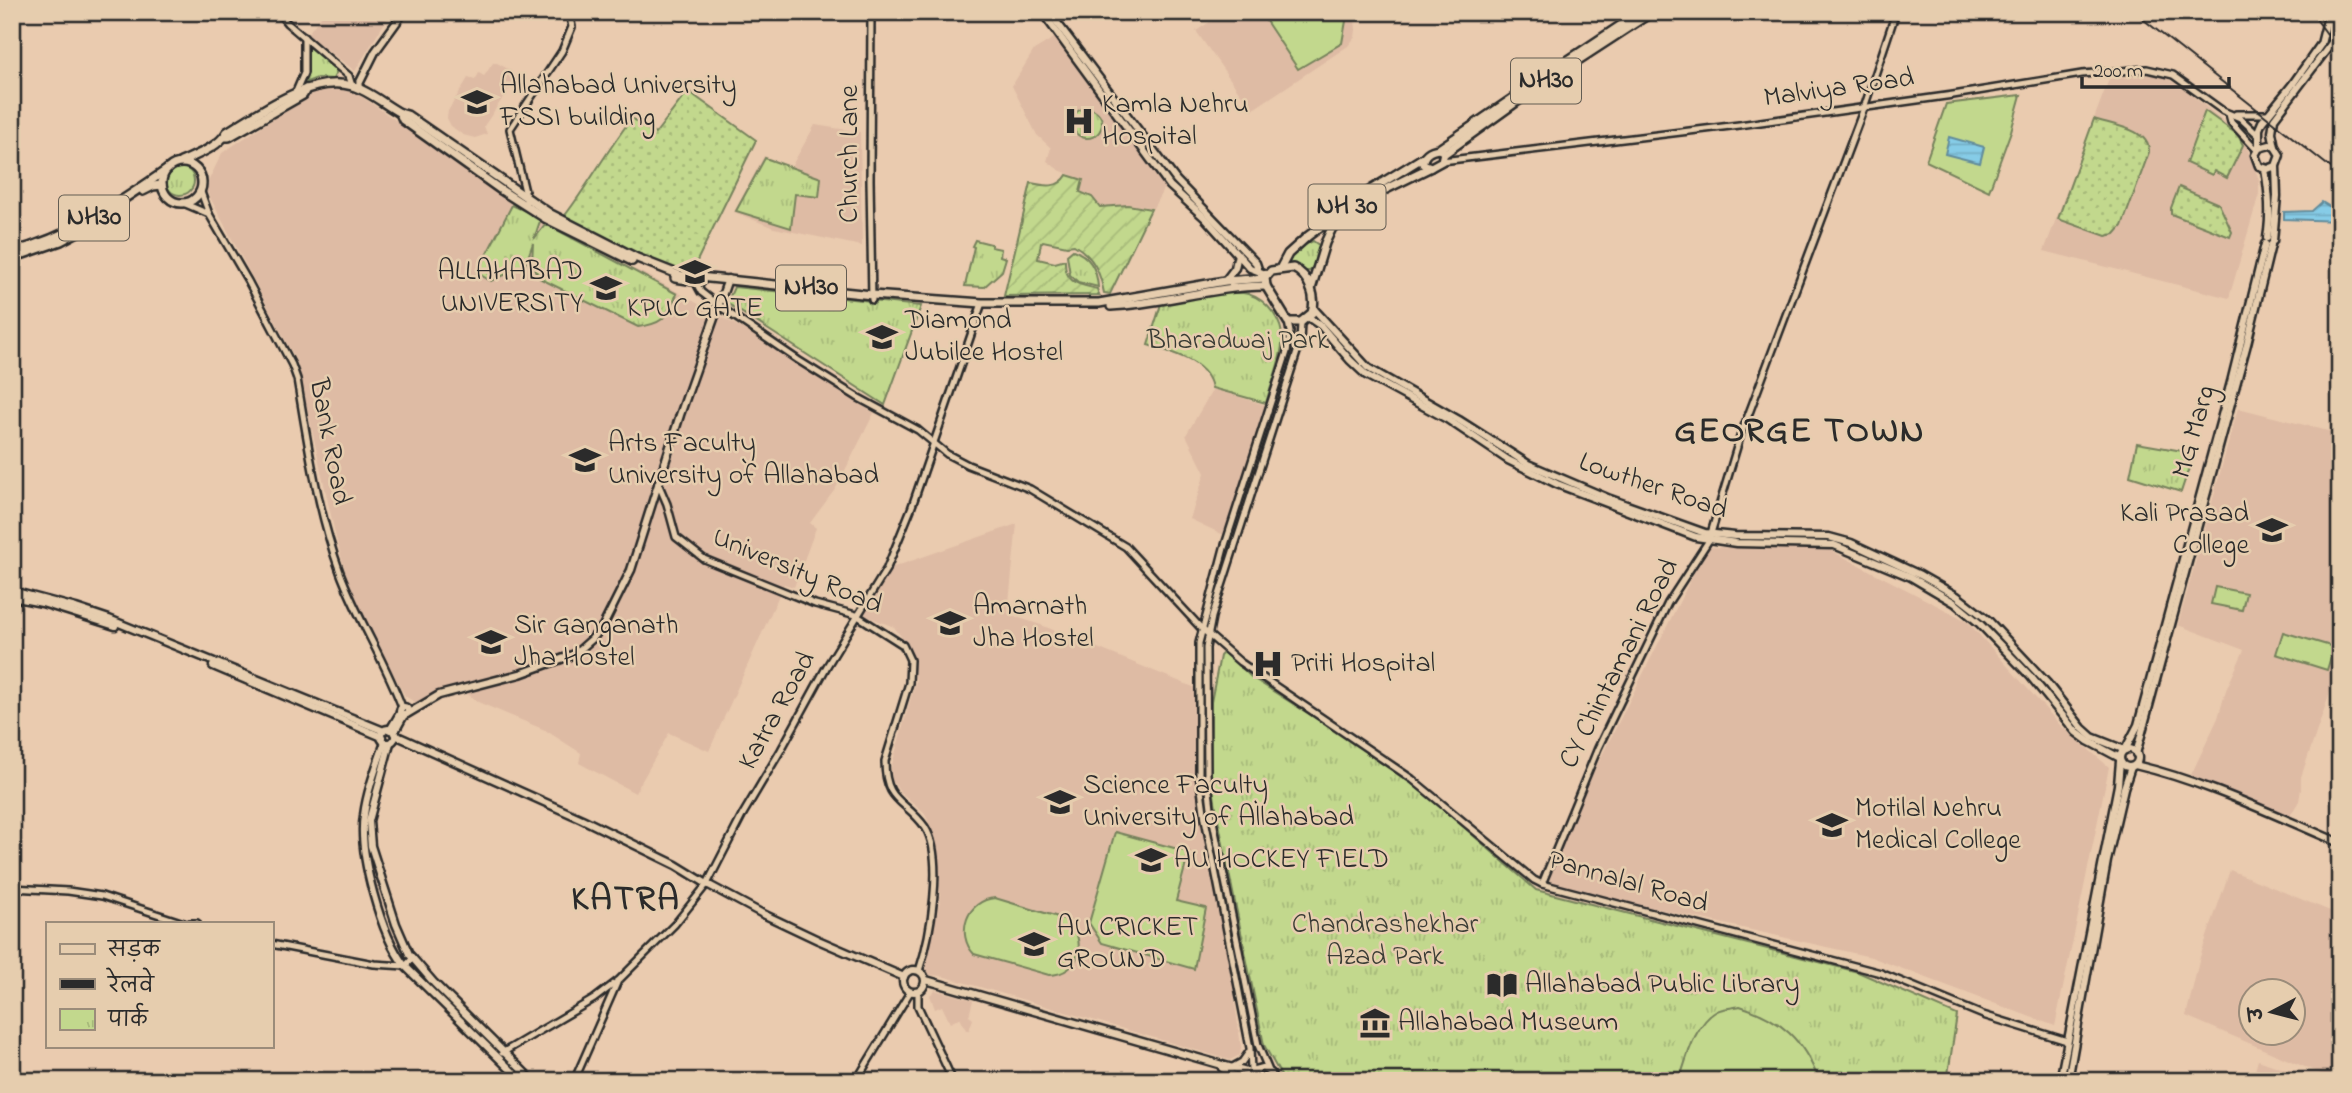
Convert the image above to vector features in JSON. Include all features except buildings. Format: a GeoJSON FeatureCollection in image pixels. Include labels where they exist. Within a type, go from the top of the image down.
{"type":"FeatureCollection","features":[{"type":"Feature","properties":{"kind":"highway","name":"NH30"},"geometry":{"type":"LineString","coordinates":[[1442,155],[1641,12]]}},
{"type":"Feature","properties":{"kind":"highway","name":"NH30"},"geometry":{"type":"LineString","coordinates":[[1442,155],[1540,85],[1652,12]]}},
{"type":"Feature","properties":{"kind":"highway","name":"NH30"},"geometry":{"type":"LineString","coordinates":[[225,137],[226,132],[306,89],[323,84],[354,87],[400,113],[403,120],[526,202]]}},
{"type":"Feature","properties":{"kind":"highway","name":"NH30"},"geometry":{"type":"LineString","coordinates":[[12,252],[64,235],[105,213],[168,169],[303,95],[306,89]]}},
{"type":"Feature","properties":{"kind":"highway","name":"NH 30"},"geometry":{"type":"LineString","coordinates":[[1280,269],[1288,254],[1308,236],[1372,189],[1432,150],[1442,155],[1431,167],[1382,191],[1332,228],[1311,289]]}},
{"type":"Feature","properties":{"kind":"highway"},"geometry":{"type":"LineString","coordinates":[[1424,157],[1423,164],[1431,167]]}},
{"type":"Feature","properties":{"kind":"highway"},"geometry":{"type":"LineString","coordinates":[[181,162],[195,166],[202,178],[201,192],[194,200],[183,203]]}},
{"type":"Feature","properties":{"kind":"highway","name":"NH30"},"geometry":{"type":"LineString","coordinates":[[168,169],[163,176],[164,191],[171,200],[183,203]]}},
{"type":"Feature","properties":{"kind":"highway","name":"NH30"},"geometry":{"type":"LineString","coordinates":[[12,258],[75,235],[149,187],[162,185]]}},
{"type":"Feature","properties":{"kind":"highway"},"geometry":{"type":"LineString","coordinates":[[526,202],[545,218],[655,271],[695,281],[727,281]]}},
{"type":"Feature","properties":{"kind":"highway"},"geometry":{"type":"LineString","coordinates":[[526,202],[661,269],[680,275],[872,297],[981,306],[1117,306],[1267,280]]}},
{"type":"Feature","properties":{"kind":"highway"},"geometry":{"type":"LineString","coordinates":[[1293,268],[1298,270],[1307,278],[1314,309],[1305,320],[1288,322],[1267,280],[1271,271],[1293,268]]}},
{"type":"Feature","properties":{"kind":"highway"},"geometry":{"type":"LineString","coordinates":[[981,306],[1099,303],[1226,281],[1267,280]]}},
{"type":"Feature","properties":{"kind":"main road"},"geometry":{"type":"LineString","coordinates":[[354,87],[404,12]]}},
{"type":"Feature","properties":{"kind":"main road"},"geometry":{"type":"LineString","coordinates":[[2276,166],[2265,169],[2256,161],[2262,122],[2320,44],[2329,12]]}},
{"type":"Feature","properties":{"kind":"main road"},"geometry":{"type":"LineString","coordinates":[[2068,1081],[2107,861],[2124,788],[2135,761],[2247,344],[2269,242],[2277,196],[2276,166],[2280,155],[2272,132],[2274,119],[2333,40],[2336,12]]}},
{"type":"Feature","properties":{"kind":"main road"},"geometry":{"type":"LineString","coordinates":[[1048,14],[1170,186],[1205,218],[1251,268],[1258,269]]}},
{"type":"Feature","properties":{"kind":"main road"},"geometry":{"type":"LineString","coordinates":[[1048,14],[1176,180],[1256,263],[1267,280]]}},
{"type":"Feature","properties":{"kind":"main road"},"geometry":{"type":"LineString","coordinates":[[2258,149],[2267,144],[2275,147]]}},
{"type":"Feature","properties":{"kind":"main road","name":"MG Marg"},"geometry":{"type":"LineString","coordinates":[[2120,760],[2138,725],[2269,242],[2270,198],[2265,169]]}},
{"type":"Feature","properties":{"kind":"main road"},"geometry":{"type":"LineString","coordinates":[[1226,281],[1235,268],[1238,254]]}},
{"type":"Feature","properties":{"kind":"main road"},"geometry":{"type":"LineString","coordinates":[[533,1081],[395,954],[386,933],[362,842],[364,814],[389,736],[404,711],[417,708],[439,695],[482,685],[575,654],[603,626],[631,570],[657,483],[727,281]]}},
{"type":"Feature","properties":{"kind":"main road","name":"Lowther Road"},"geometry":{"type":"LineString","coordinates":[[1305,320],[1321,326],[1366,374],[1447,419],[1508,460],[1587,496],[1684,533],[1736,543],[1833,545],[1911,578],[1955,603],[1979,623],[2031,677],[2076,732],[2120,760],[2124,766],[2135,761],[2130,750],[2092,737],[2010,641],[1988,620],[1957,596],[1920,575],[1851,543],[1829,537],[1710,537],[1610,499],[1513,456],[1459,420],[1368,368],[1314,309]]}},
{"type":"Feature","properties":{"kind":"main road"},"geometry":{"type":"LineString","coordinates":[[12,594],[123,629],[408,742],[582,819],[818,940],[904,977]]}},
{"type":"Feature","properties":{"kind":"main road"},"geometry":{"type":"LineString","coordinates":[[389,736],[369,821],[371,846],[396,924],[413,958],[500,1053],[522,1081]]}},
{"type":"Feature","properties":{"kind":"main road"},"geometry":{"type":"LineString","coordinates":[[2060,1081],[2118,785],[2120,760]]}},
{"type":"Feature","properties":{"kind":"main road"},"geometry":{"type":"LineString","coordinates":[[2135,761],[2340,843]]}},
{"type":"Feature","properties":{"kind":"main road"},"geometry":{"type":"LineString","coordinates":[[926,980],[924,988],[914,992],[904,986],[904,977],[910,971],[919,971],[926,980],[1250,1072]]}},
{"type":"Feature","properties":{"kind":"main road"},"geometry":{"type":"LineString","coordinates":[[1214,1063],[1244,1081],[1250,1072],[1259,1068],[1269,1070],[1273,1081]]}},
{"type":"Feature","properties":{"kind":"street"},"geometry":{"type":"LineString","coordinates":[[278,12],[349,76],[354,87]]}},
{"type":"Feature","properties":{"kind":"street"},"geometry":{"type":"LineString","coordinates":[[526,202],[510,129],[562,51],[572,27],[569,12]]}},
{"type":"Feature","properties":{"kind":"street","name":"Church Lane"},"geometry":{"type":"LineString","coordinates":[[871,12],[872,297]]}},
{"type":"Feature","properties":{"kind":"street","name":"CY Chintamani Road"},"geometry":{"type":"LineString","coordinates":[[1542,884],[1598,748],[1668,603],[1710,537],[1740,437],[1864,108],[1896,12]]}},
{"type":"Feature","properties":{"kind":"street"},"geometry":{"type":"LineString","coordinates":[[295,94],[304,73],[304,37]]}},
{"type":"Feature","properties":{"kind":"street","name":"Malviya Road"},"geometry":{"type":"LineString","coordinates":[[1442,155],[1612,142],[1864,108],[2082,74],[2147,69],[2173,75],[2229,114],[2240,118],[2258,135]]}},
{"type":"Feature","properties":{"kind":"street"},"geometry":{"type":"LineString","coordinates":[[2229,114],[2267,114]]}},
{"type":"Feature","properties":{"kind":"street","name":"Malviya Road"},"geometry":{"type":"LineString","coordinates":[[2229,114],[2231,122],[2258,149]]}},
{"type":"Feature","properties":{"kind":"street","name":"Bank Road"},"geometry":{"type":"LineString","coordinates":[[201,192],[209,214],[292,365],[297,379],[319,505],[330,543],[341,575],[404,711]]}},
{"type":"Feature","properties":{"kind":"street"},"geometry":{"type":"LineString","coordinates":[[183,203],[209,214]]}},
{"type":"Feature","properties":{"kind":"street","name":"Pannalal Road"},"geometry":{"type":"LineString","coordinates":[[695,281],[701,292],[719,306],[828,379],[918,430],[968,466],[1030,489],[1126,547],[1201,628],[1250,671],[1412,779],[1534,880],[1881,973],[1983,1016],[2067,1041]]}},
{"type":"Feature","properties":{"kind":"street","name":"Katra Road"},"geometry":{"type":"LineString","coordinates":[[500,1053],[584,1005],[619,980],[675,924],[707,884],[743,814],[856,615],[887,568],[911,509],[981,306]]}},
{"type":"Feature","properties":{"kind":"street"},"geometry":{"type":"LineString","coordinates":[[1269,1070],[1258,1045],[1212,816],[1207,774],[1205,659],[1208,634],[1305,320]]}},
{"type":"Feature","properties":{"kind":"street"},"geometry":{"type":"LineString","coordinates":[[1250,1072],[1250,1048],[1199,775],[1198,693],[1201,628],[1287,352],[1290,332],[1288,322]]}},
{"type":"Feature","properties":{"kind":"street","name":"University Road"},"geometry":{"type":"LineString","coordinates":[[657,483],[667,504],[676,537],[704,559],[815,604],[856,615],[903,645],[910,660],[909,682],[885,761],[885,772],[887,785],[895,798],[924,825],[930,837],[935,888],[919,971]]}},
{"type":"Feature","properties":{"kind":"street"},"geometry":{"type":"LineString","coordinates":[[12,888],[102,896],[181,922]]}},
{"type":"Feature","properties":{"kind":"street"},"geometry":{"type":"LineString","coordinates":[[273,944],[374,964],[405,966],[413,958]]}},
{"type":"Feature","properties":{"kind":"street"},"geometry":{"type":"LineString","coordinates":[[574,1081],[619,980]]}},
{"type":"Feature","properties":{"kind":"street"},"geometry":{"type":"LineString","coordinates":[[856,1081],[914,992]]}},
{"type":"Feature","properties":{"kind":"street"},"geometry":{"type":"LineString","coordinates":[[914,992],[953,1081]]}},
{"type":"Feature","properties":{"kind":"street"},"geometry":{"type":"LineString","coordinates":[[1231,1068],[1246,1058],[1250,1048]]}},
{"type":"Feature","properties":{"kind":"shaded area"},"geometry":{"type":"Polygon","coordinates":[[[324,12],[390,14],[355,71],[307,35],[324,12]]]}},
{"type":"Feature","properties":{"kind":"shaded area"},"geometry":{"type":"Polygon","coordinates":[[[1225,12],[1351,12],[1355,18],[1355,37],[1348,46],[1252,110],[1196,31],[1225,12]]]}},
{"type":"Feature","properties":{"kind":"shaded area","name":"Kamla Nehru Hospital"},"geometry":{"type":"Polygon","coordinates":[[[1059,35],[1118,107],[1168,181],[1153,208],[1128,204],[1100,207],[1092,196],[1081,191],[1084,180],[1059,170],[1047,161],[1051,148],[1037,135],[1012,86],[1034,50],[1059,35]]]}},
{"type":"Feature","properties":{"kind":"shaded area","name":"Allahabad University FSSI building"},"geometry":{"type":"Polygon","coordinates":[[[493,63],[510,70],[515,80],[484,126],[487,134],[475,138],[463,135],[451,126],[447,118],[448,111],[468,78],[475,80],[479,73],[484,76],[493,63]]]}},
{"type":"Feature","properties":{"kind":"shaded area"},"geometry":{"type":"Polygon","coordinates":[[[2154,75],[2168,79],[2184,89],[2243,137],[2259,180],[2259,194],[2229,298],[2044,251],[2109,79],[2154,75]]]}},
{"type":"Feature","properties":{"kind":"shaded area","name":"Arts Faculty University of Allahabad"},"geometry":{"type":"Polygon","coordinates":[[[330,87],[358,94],[504,196],[595,251],[649,276],[748,332],[874,413],[836,488],[810,523],[816,528],[794,587],[784,584],[709,751],[669,733],[635,793],[579,763],[581,753],[545,730],[478,702],[456,685],[437,692],[418,704],[405,696],[352,595],[336,538],[297,362],[205,188],[222,153],[312,93],[330,87]]]}},
{"type":"Feature","properties":{"kind":"shaded area"},"geometry":{"type":"Polygon","coordinates":[[[815,125],[860,132],[862,246],[774,228],[734,212],[764,156],[791,167],[815,125]]]}},
{"type":"Feature","properties":{"kind":"shaded area"},"geometry":{"type":"Polygon","coordinates":[[[1213,389],[1265,405],[1226,536],[1190,519],[1205,473],[1186,435],[1213,389]]]}},
{"type":"Feature","properties":{"kind":"shaded area","name":"Kali Prasad College"},"geometry":{"type":"Polygon","coordinates":[[[2238,408],[2340,434],[2340,663],[2301,777],[2299,801],[2290,816],[2191,775],[2218,718],[2226,690],[2244,650],[2178,625],[2238,408]]]}},
{"type":"Feature","properties":{"kind":"shaded area","name":"Science Faculty University of Allahabad"},"geometry":{"type":"Polygon","coordinates":[[[1017,524],[1008,612],[1010,615],[1203,691],[1204,773],[1241,1047],[1240,1055],[1230,1060],[942,976],[930,975],[926,969],[940,901],[940,869],[934,833],[924,812],[899,791],[892,780],[891,768],[916,680],[913,662],[906,643],[894,627],[864,615],[888,569],[1017,524]]]}},
{"type":"Feature","properties":{"kind":"shaded area","name":"Motilal Nehru Medical College"},"geometry":{"type":"Polygon","coordinates":[[[1707,547],[1830,550],[1967,621],[2061,726],[2109,767],[2055,1026],[1871,957],[1538,882],[1707,547]]]}},
{"type":"Feature","properties":{"kind":"shaded area"},"geometry":{"type":"Polygon","coordinates":[[[2230,870],[2335,913],[2340,905],[2340,1075],[2326,1076],[2261,1048],[2306,1048],[2306,978],[2236,978],[2236,1037],[2186,1016],[2200,957],[2230,870]]]}},
{"type":"Feature","properties":{"kind":"shaded area"},"geometry":{"type":"Polygon","coordinates":[[[935,990],[973,1000],[969,1016],[973,1019],[969,1030],[966,1030],[960,1018],[950,1023],[942,1006],[935,1009],[930,995],[935,990]]]}},
{"type":"Feature","properties":{"kind":"shaded area"},"geometry":{"type":"Polygon","coordinates":[[[2258,1060],[2318,1081],[2252,1081],[2258,1060]]]}},
{"type":"Feature","properties":{"kind":"green space"},"geometry":{"type":"Polygon","coordinates":[[[1260,12],[1340,12],[1346,21],[1342,43],[1298,69],[1260,12]]]}},
{"type":"Feature","properties":{"kind":"green space"},"geometry":{"type":"Polygon","coordinates":[[[303,42],[337,71],[333,79],[317,78],[299,85],[303,42]]]}},
{"type":"Feature","properties":{"kind":"green space"},"geometry":{"type":"Polygon","coordinates":[[[688,91],[756,140],[695,265],[673,271],[629,254],[563,218],[632,118],[655,134],[688,91]]]}},
{"type":"Feature","properties":{"kind":"green space"},"geometry":{"type":"Polygon","coordinates":[[[2021,95],[1989,191],[1926,161],[1946,104],[2021,95]]]}},
{"type":"Feature","properties":{"kind":"green space"},"geometry":{"type":"Polygon","coordinates":[[[1087,108],[1098,112],[1102,123],[1098,134],[1087,138],[1076,134],[1072,123],[1076,112],[1087,108]]]}},
{"type":"Feature","properties":{"kind":"green space"},"geometry":{"type":"Polygon","coordinates":[[[2205,111],[2238,135],[2243,145],[2227,178],[2214,171],[2212,175],[2186,163],[2205,111]]]}},
{"type":"Feature","properties":{"kind":"green space"},"geometry":{"type":"Polygon","coordinates":[[[2094,119],[2137,133],[2148,144],[2149,152],[2122,226],[2115,234],[2106,236],[2058,219],[2094,119]]]}},
{"type":"Feature","properties":{"kind":"green space"},"geometry":{"type":"Polygon","coordinates":[[[765,158],[821,178],[819,197],[795,194],[791,228],[736,211],[765,158]]]}},
{"type":"Feature","properties":{"kind":"green space"},"geometry":{"type":"Polygon","coordinates":[[[180,167],[190,171],[194,181],[190,191],[180,195],[170,191],[166,181],[170,171],[180,167]]]}},
{"type":"Feature","properties":{"kind":"green space"},"geometry":{"type":"Polygon","coordinates":[[[1067,175],[1083,180],[1080,192],[1092,197],[1100,207],[1128,205],[1151,209],[1110,294],[1104,293],[1095,266],[1081,250],[1074,245],[1043,241],[1038,259],[1055,263],[1065,260],[1065,268],[1070,278],[1078,284],[1097,289],[1099,295],[1004,296],[1031,183],[1056,184],[1067,175]]]}},
{"type":"Feature","properties":{"kind":"green space"},"geometry":{"type":"Polygon","coordinates":[[[2179,187],[2219,204],[2232,232],[2230,237],[2171,214],[2179,187]]]}},
{"type":"Feature","properties":{"kind":"green space"},"geometry":{"type":"Polygon","coordinates":[[[512,205],[541,218],[534,239],[546,224],[677,294],[667,314],[654,324],[638,327],[539,278],[532,264],[533,243],[525,266],[491,281],[477,273],[512,205]]]}},
{"type":"Feature","properties":{"kind":"green space"},"geometry":{"type":"Polygon","coordinates":[[[975,240],[1001,249],[1000,256],[1006,258],[1002,271],[984,287],[965,286],[975,240]]]}},
{"type":"Feature","properties":{"kind":"green space"},"geometry":{"type":"Polygon","coordinates":[[[1313,241],[1320,246],[1310,271],[1303,271],[1288,264],[1287,260],[1296,249],[1313,241]]]}},
{"type":"Feature","properties":{"kind":"green space"},"geometry":{"type":"Polygon","coordinates":[[[1073,250],[1092,264],[1098,287],[1078,282],[1070,275],[1067,255],[1073,250]]]}},
{"type":"Feature","properties":{"kind":"green space"},"geometry":{"type":"Polygon","coordinates":[[[734,287],[921,306],[885,405],[727,303],[734,287]]]}},
{"type":"Feature","properties":{"kind":"green space","name":"Bharadwaj Park"},"geometry":{"type":"Polygon","coordinates":[[[1226,293],[1248,294],[1262,301],[1274,314],[1281,329],[1281,352],[1266,403],[1212,388],[1209,378],[1196,364],[1148,345],[1162,301],[1226,293]]]}},
{"type":"Feature","properties":{"kind":"green space"},"geometry":{"type":"Polygon","coordinates":[[[2137,443],[2194,453],[2181,492],[2130,476],[2137,443]]]}},
{"type":"Feature","properties":{"kind":"green space"},"geometry":{"type":"Polygon","coordinates":[[[2215,587],[2246,593],[2242,610],[2211,604],[2215,587]]]}},
{"type":"Feature","properties":{"kind":"green space"},"geometry":{"type":"Polygon","coordinates":[[[2283,632],[2334,647],[2327,670],[2276,654],[2283,632]]]}},
{"type":"Feature","properties":{"kind":"green space","name":"Chandrashekhar Azad Park"},"geometry":{"type":"Polygon","coordinates":[[[1225,651],[1251,677],[1399,771],[1536,890],[1858,972],[1957,1015],[1947,1081],[1284,1081],[1264,1045],[1210,769],[1211,702],[1220,656],[1225,651]]]}},
{"type":"Feature","properties":{"kind":"green space"},"geometry":{"type":"Polygon","coordinates":[[[1115,832],[1189,852],[1176,901],[1206,908],[1194,969],[1102,943],[1089,923],[1115,832]]]}},
{"type":"Feature","properties":{"kind":"green space"},"geometry":{"type":"Polygon","coordinates":[[[995,898],[1068,920],[1078,937],[1078,955],[1074,963],[1060,973],[1049,975],[974,954],[965,937],[967,919],[977,905],[995,898]]]}},
{"type":"Feature","properties":{"kind":"green space"},"geometry":{"type":"Polygon","coordinates":[[[1740,1006],[1768,1017],[1789,1033],[1806,1054],[1819,1081],[1679,1081],[1692,1042],[1702,1024],[1717,1011],[1740,1006]]]}},
{"type":"Feature","properties":{"kind":"water"},"geometry":{"type":"Polygon","coordinates":[[[1949,137],[1984,147],[1980,163],[1945,154],[1949,137]]]}},
{"type":"Feature","properties":{"kind":"water"},"geometry":{"type":"Polygon","coordinates":[[[2322,202],[2340,213],[2340,221],[2284,219],[2284,212],[2312,211],[2322,202]]]}},
{"type":"Feature","properties":{"kind":"railway"},"geometry":{"type":"LineString","coordinates":[[2134,12],[2340,175]]}},
{"type":"Feature","properties":{"kind":"railway"},"geometry":{"type":"LineString","coordinates":[[2311,12],[2340,52]]}},
{"type":"Feature","properties":{"kind":"place","name":"Allahabad University FSSI building"},"geometry":{"type":"Point","coordinates":[477,102]}},
{"type":"Feature","properties":{"kind":"place","name":"Kamla Nehru Hospital"},"geometry":{"type":"Point","coordinates":[1079,121]}},
{"type":"Feature","properties":{"kind":"place","name":"KPUC GATE"},"geometry":{"type":"Point","coordinates":[695,272]}},
{"type":"Feature","properties":{"kind":"place","name":"ALLAHABAD UNIVERSITY"},"geometry":{"type":"Point","coordinates":[606,288]}},
{"type":"Feature","properties":{"kind":"place","name":"Diamond Jubilee Hostel"},"geometry":{"type":"Point","coordinates":[882,337]}},
{"type":"Feature","properties":{"kind":"place","name":"Arts Faculty University of Allahabad"},"geometry":{"type":"Point","coordinates":[585,460]}},
{"type":"Feature","properties":{"kind":"place","name":"Kali Prasad College"},"geometry":{"type":"Point","coordinates":[2272,530]}},
{"type":"Feature","properties":{"kind":"place","name":"Amarnath Jha Hostel"},"geometry":{"type":"Point","coordinates":[950,623]}},
{"type":"Feature","properties":{"kind":"place","name":"Sir Ganganath Jha Hostel"},"geometry":{"type":"Point","coordinates":[491,642]}},
{"type":"Feature","properties":{"kind":"place","name":"Priti Hospital"},"geometry":{"type":"Point","coordinates":[1268,664]}},
{"type":"Feature","properties":{"kind":"place","name":"Science Faculty University of Allahabad"},"geometry":{"type":"Point","coordinates":[1060,802]}},
{"type":"Feature","properties":{"kind":"place","name":"Motilal Nehru Medical College"},"geometry":{"type":"Point","coordinates":[1832,825]}},
{"type":"Feature","properties":{"kind":"place","name":"AU HOCKEY FIELD"},"geometry":{"type":"Point","coordinates":[1151,860]}},
{"type":"Feature","properties":{"kind":"place","name":"AU CRICKET GROUND"},"geometry":{"type":"Point","coordinates":[1034,944]}},
{"type":"Feature","properties":{"kind":"place","name":"Allahabad Public Library"},"geometry":{"type":"Point","coordinates":[1502,985]}},
{"type":"Feature","properties":{"kind":"place","name":"Allahabad Museum"},"geometry":{"type":"Point","coordinates":[1375,1023]}},
{"type":"Feature","properties":{"kind":"district","name":"GEORGE TOWN"},"geometry":{"type":"Point","coordinates":[1800,432]}},
{"type":"Feature","properties":{"kind":"district","name":"KATRA"},"geometry":{"type":"Point","coordinates":[626,900]}}]}
